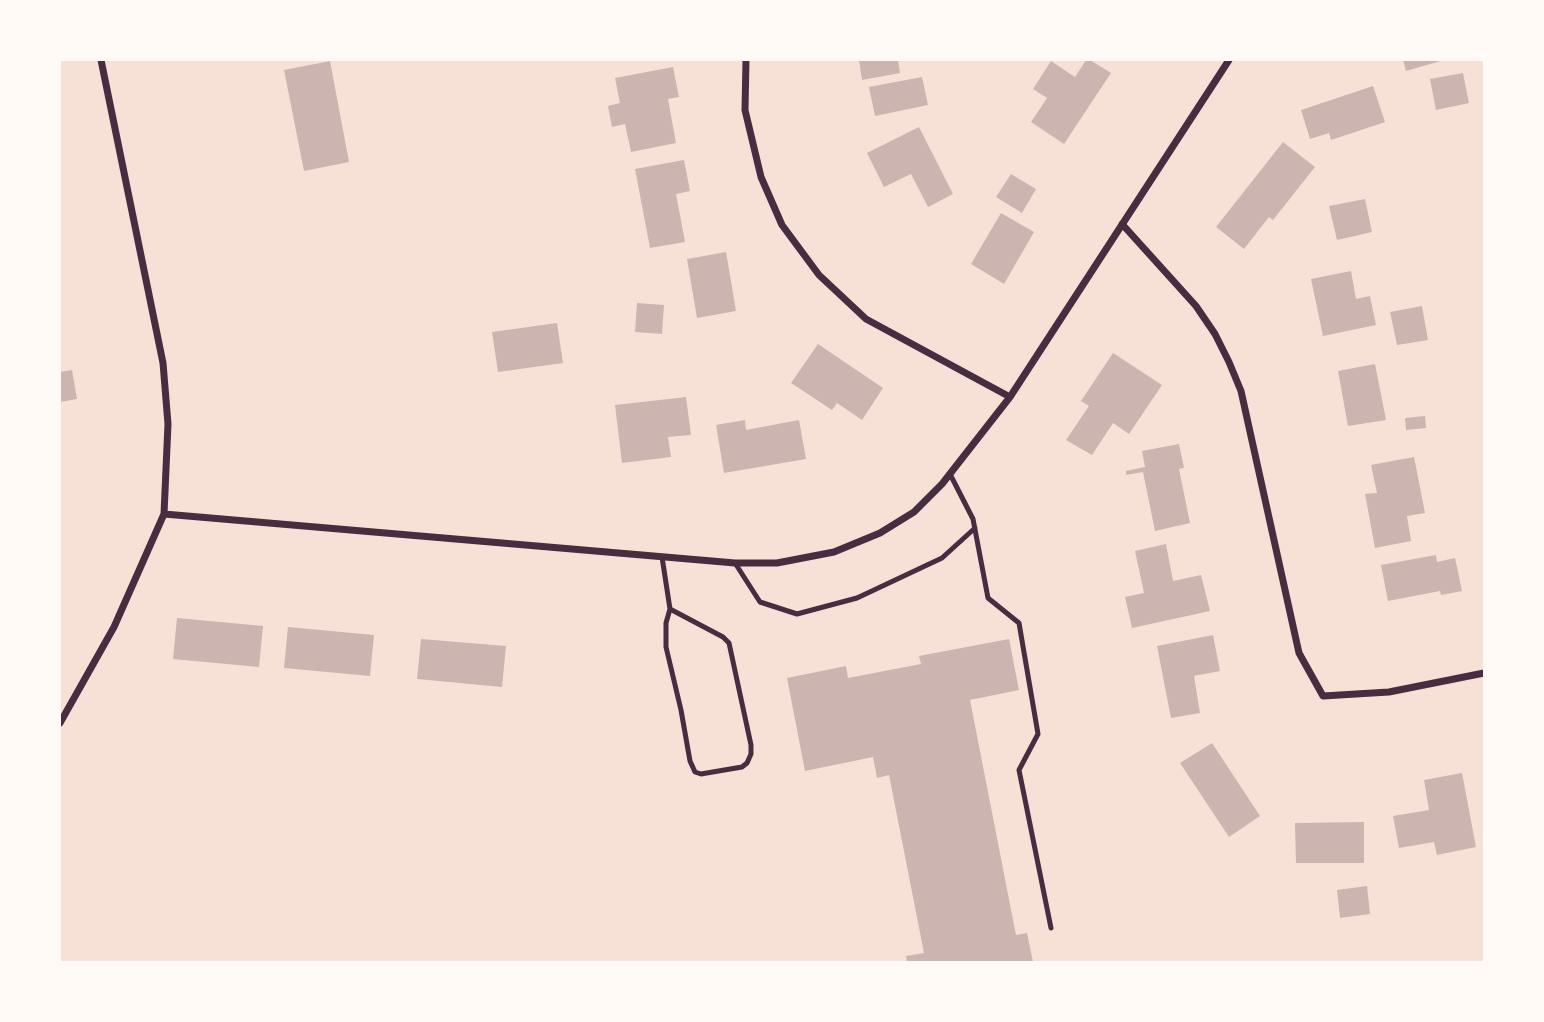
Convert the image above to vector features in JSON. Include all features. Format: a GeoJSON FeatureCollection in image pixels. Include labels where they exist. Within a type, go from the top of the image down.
{"type":"FeatureCollection","features":[{"type":"Feature","properties":{"kind":"street"},"geometry":{"type":"LineString","coordinates":[[60,723],[114,627],[164,514],[168,424],[163,363],[101,60]]}},
{"type":"Feature","properties":{"kind":"street"},"geometry":{"type":"LineString","coordinates":[[746,60],[745,110],[761,177],[782,225],[819,275],[866,319],[1010,397]]}},
{"type":"Feature","properties":{"kind":"street"},"geometry":{"type":"LineString","coordinates":[[164,514],[735,563],[778,563],[834,552],[880,533],[914,512],[950,474],[1010,397],[1229,60]]}},
{"type":"Feature","properties":{"kind":"street"},"geometry":{"type":"LineString","coordinates":[[1122,224],[1196,306],[1215,334],[1229,362],[1241,391],[1299,653],[1323,696],[1389,692],[1485,673]]}},
{"type":"Feature","properties":{"kind":"lane"},"geometry":{"type":"LineString","coordinates":[[950,474],[973,519],[988,598],[1019,624],[1038,734],[1019,770],[1051,928]]}},
{"type":"Feature","properties":{"kind":"lane"},"geometry":{"type":"LineString","coordinates":[[735,563],[760,602],[797,614],[857,598],[942,558],[975,528]]}},
{"type":"Feature","properties":{"kind":"lane"},"geometry":{"type":"LineString","coordinates":[[662,557],[670,609],[666,623],[666,647],[690,761],[695,772],[701,774],[742,767],[751,754],[751,745],[729,643],[723,637],[670,609]]}},
{"type":"Feature","properties":{"kind":"building"},"geometry":{"type":"Polygon","coordinates":[[[859,60],[898,60],[900,73],[862,80],[859,60]]]}},
{"type":"Feature","properties":{"kind":"building"},"geometry":{"type":"Polygon","coordinates":[[[1086,60],[1111,73],[1064,144],[1031,122],[1047,98],[1033,89],[1051,61],[1075,77],[1086,60]]]}},
{"type":"Feature","properties":{"kind":"building"},"geometry":{"type":"Polygon","coordinates":[[[1403,60],[1444,60],[1406,71],[1403,60]]]}},
{"type":"Feature","properties":{"kind":"building"},"geometry":{"type":"Polygon","coordinates":[[[330,61],[349,162],[304,171],[284,70],[330,61]]]}},
{"type":"Feature","properties":{"kind":"building"},"geometry":{"type":"Polygon","coordinates":[[[673,67],[679,97],[668,99],[676,143],[631,152],[625,124],[612,127],[608,106],[620,103],[615,78],[673,67]]]}},
{"type":"Feature","properties":{"kind":"building"},"geometry":{"type":"Polygon","coordinates":[[[1463,73],[1469,103],[1436,110],[1430,79],[1463,73]]]}},
{"type":"Feature","properties":{"kind":"building"},"geometry":{"type":"Polygon","coordinates":[[[922,77],[928,105],[875,116],[869,87],[922,77]]]}},
{"type":"Feature","properties":{"kind":"building"},"geometry":{"type":"Polygon","coordinates":[[[1373,86],[1385,122],[1331,140],[1329,133],[1310,139],[1301,110],[1373,86]]]}},
{"type":"Feature","properties":{"kind":"building"},"geometry":{"type":"Polygon","coordinates":[[[919,127],[953,194],[928,207],[911,174],[884,187],[867,153],[919,127]]]}},
{"type":"Feature","properties":{"kind":"building"},"geometry":{"type":"Polygon","coordinates":[[[1283,142],[1315,167],[1273,220],[1269,217],[1244,249],[1216,227],[1283,142]]]}},
{"type":"Feature","properties":{"kind":"building"},"geometry":{"type":"Polygon","coordinates":[[[684,160],[690,191],[676,194],[685,242],[650,248],[635,169],[684,160]]]}},
{"type":"Feature","properties":{"kind":"building"},"geometry":{"type":"Polygon","coordinates":[[[1011,174],[1036,189],[1022,213],[996,197],[1011,174]]]}},
{"type":"Feature","properties":{"kind":"building"},"geometry":{"type":"Polygon","coordinates":[[[1365,199],[1372,232],[1337,240],[1329,206],[1365,199]]]}},
{"type":"Feature","properties":{"kind":"building"},"geometry":{"type":"Polygon","coordinates":[[[1001,213],[1034,232],[1004,284],[971,264],[1001,213]]]}},
{"type":"Feature","properties":{"kind":"building"},"geometry":{"type":"Polygon","coordinates":[[[726,252],[736,311],[697,318],[687,259],[726,252]]]}},
{"type":"Feature","properties":{"kind":"building"},"geometry":{"type":"Polygon","coordinates":[[[1351,271],[1356,299],[1370,296],[1376,325],[1323,336],[1311,279],[1351,271]]]}},
{"type":"Feature","properties":{"kind":"building"},"geometry":{"type":"Polygon","coordinates":[[[637,303],[664,305],[662,334],[635,332],[637,303]]]}},
{"type":"Feature","properties":{"kind":"building"},"geometry":{"type":"Polygon","coordinates":[[[1422,306],[1428,340],[1397,345],[1390,312],[1422,306]]]}},
{"type":"Feature","properties":{"kind":"building"},"geometry":{"type":"Polygon","coordinates":[[[557,323],[563,363],[498,372],[492,332],[557,323]]]}},
{"type":"Feature","properties":{"kind":"building"},"geometry":{"type":"Polygon","coordinates":[[[818,344],[883,388],[862,420],[837,403],[832,410],[791,383],[818,344]]]}},
{"type":"Feature","properties":{"kind":"building"},"geometry":{"type":"Polygon","coordinates":[[[1113,353],[1162,385],[1129,434],[1113,423],[1092,455],[1066,440],[1089,406],[1081,401],[1113,353]]]}},
{"type":"Feature","properties":{"kind":"building"},"geometry":{"type":"Polygon","coordinates":[[[1375,364],[1386,420],[1348,426],[1338,371],[1375,364]]]}},
{"type":"Feature","properties":{"kind":"building"},"geometry":{"type":"Polygon","coordinates":[[[72,370],[77,399],[60,402],[60,372],[72,370]]]}},
{"type":"Feature","properties":{"kind":"building"},"geometry":{"type":"Polygon","coordinates":[[[686,397],[691,435],[668,437],[671,457],[622,463],[615,405],[686,397]]]}},
{"type":"Feature","properties":{"kind":"building"},"geometry":{"type":"Polygon","coordinates":[[[1425,416],[1426,428],[1406,430],[1405,418],[1425,416]]]}},
{"type":"Feature","properties":{"kind":"building"},"geometry":{"type":"Polygon","coordinates":[[[745,420],[746,430],[799,420],[806,459],[724,473],[716,425],[745,420]]]}},
{"type":"Feature","properties":{"kind":"building"},"geometry":{"type":"Polygon","coordinates":[[[1179,444],[1184,468],[1179,469],[1190,523],[1155,531],[1143,472],[1126,475],[1126,471],[1145,467],[1142,451],[1179,444]]]}},
{"type":"Feature","properties":{"kind":"building"},"geometry":{"type":"Polygon","coordinates":[[[1414,457],[1425,513],[1407,516],[1411,541],[1375,548],[1365,494],[1377,493],[1371,465],[1414,457]]]}},
{"type":"Feature","properties":{"kind":"building"},"geometry":{"type":"Polygon","coordinates":[[[1166,544],[1173,581],[1201,575],[1210,611],[1132,628],[1125,597],[1144,593],[1135,551],[1166,544]]]}},
{"type":"Feature","properties":{"kind":"building"},"geometry":{"type":"Polygon","coordinates":[[[1436,555],[1437,562],[1455,558],[1462,591],[1441,595],[1440,591],[1388,601],[1381,565],[1436,555]]]}},
{"type":"Feature","properties":{"kind":"building"},"geometry":{"type":"Polygon","coordinates":[[[177,618],[263,626],[259,667],[173,659],[177,618]]]}},
{"type":"Feature","properties":{"kind":"building"},"geometry":{"type":"Polygon","coordinates":[[[288,627],[374,635],[370,676],[284,668],[288,627]]]}},
{"type":"Feature","properties":{"kind":"building"},"geometry":{"type":"Polygon","coordinates":[[[1213,635],[1220,671],[1194,676],[1200,713],[1171,718],[1157,646],[1213,635]]]}},
{"type":"Feature","properties":{"kind":"building"},"geometry":{"type":"Polygon","coordinates":[[[421,639],[506,646],[502,687],[417,679],[421,639]]]}},
{"type":"Feature","properties":{"kind":"building"},"geometry":{"type":"Polygon","coordinates":[[[1009,639],[1019,690],[970,700],[1016,935],[1027,933],[1033,962],[907,962],[906,956],[924,953],[889,775],[877,778],[873,757],[805,771],[787,678],[846,666],[848,678],[921,664],[919,656],[1009,639]]]}},
{"type":"Feature","properties":{"kind":"building"},"geometry":{"type":"Polygon","coordinates":[[[1212,743],[1260,816],[1229,837],[1180,763],[1212,743]]]}},
{"type":"Feature","properties":{"kind":"building"},"geometry":{"type":"Polygon","coordinates":[[[1462,773],[1476,847],[1437,855],[1434,842],[1399,848],[1393,816],[1429,810],[1424,780],[1462,773]]]}},
{"type":"Feature","properties":{"kind":"building"},"geometry":{"type":"Polygon","coordinates":[[[1364,822],[1364,863],[1296,863],[1295,823],[1364,822]]]}},
{"type":"Feature","properties":{"kind":"building"},"geometry":{"type":"Polygon","coordinates":[[[1367,886],[1370,914],[1340,918],[1337,890],[1367,886]]]}}]}
